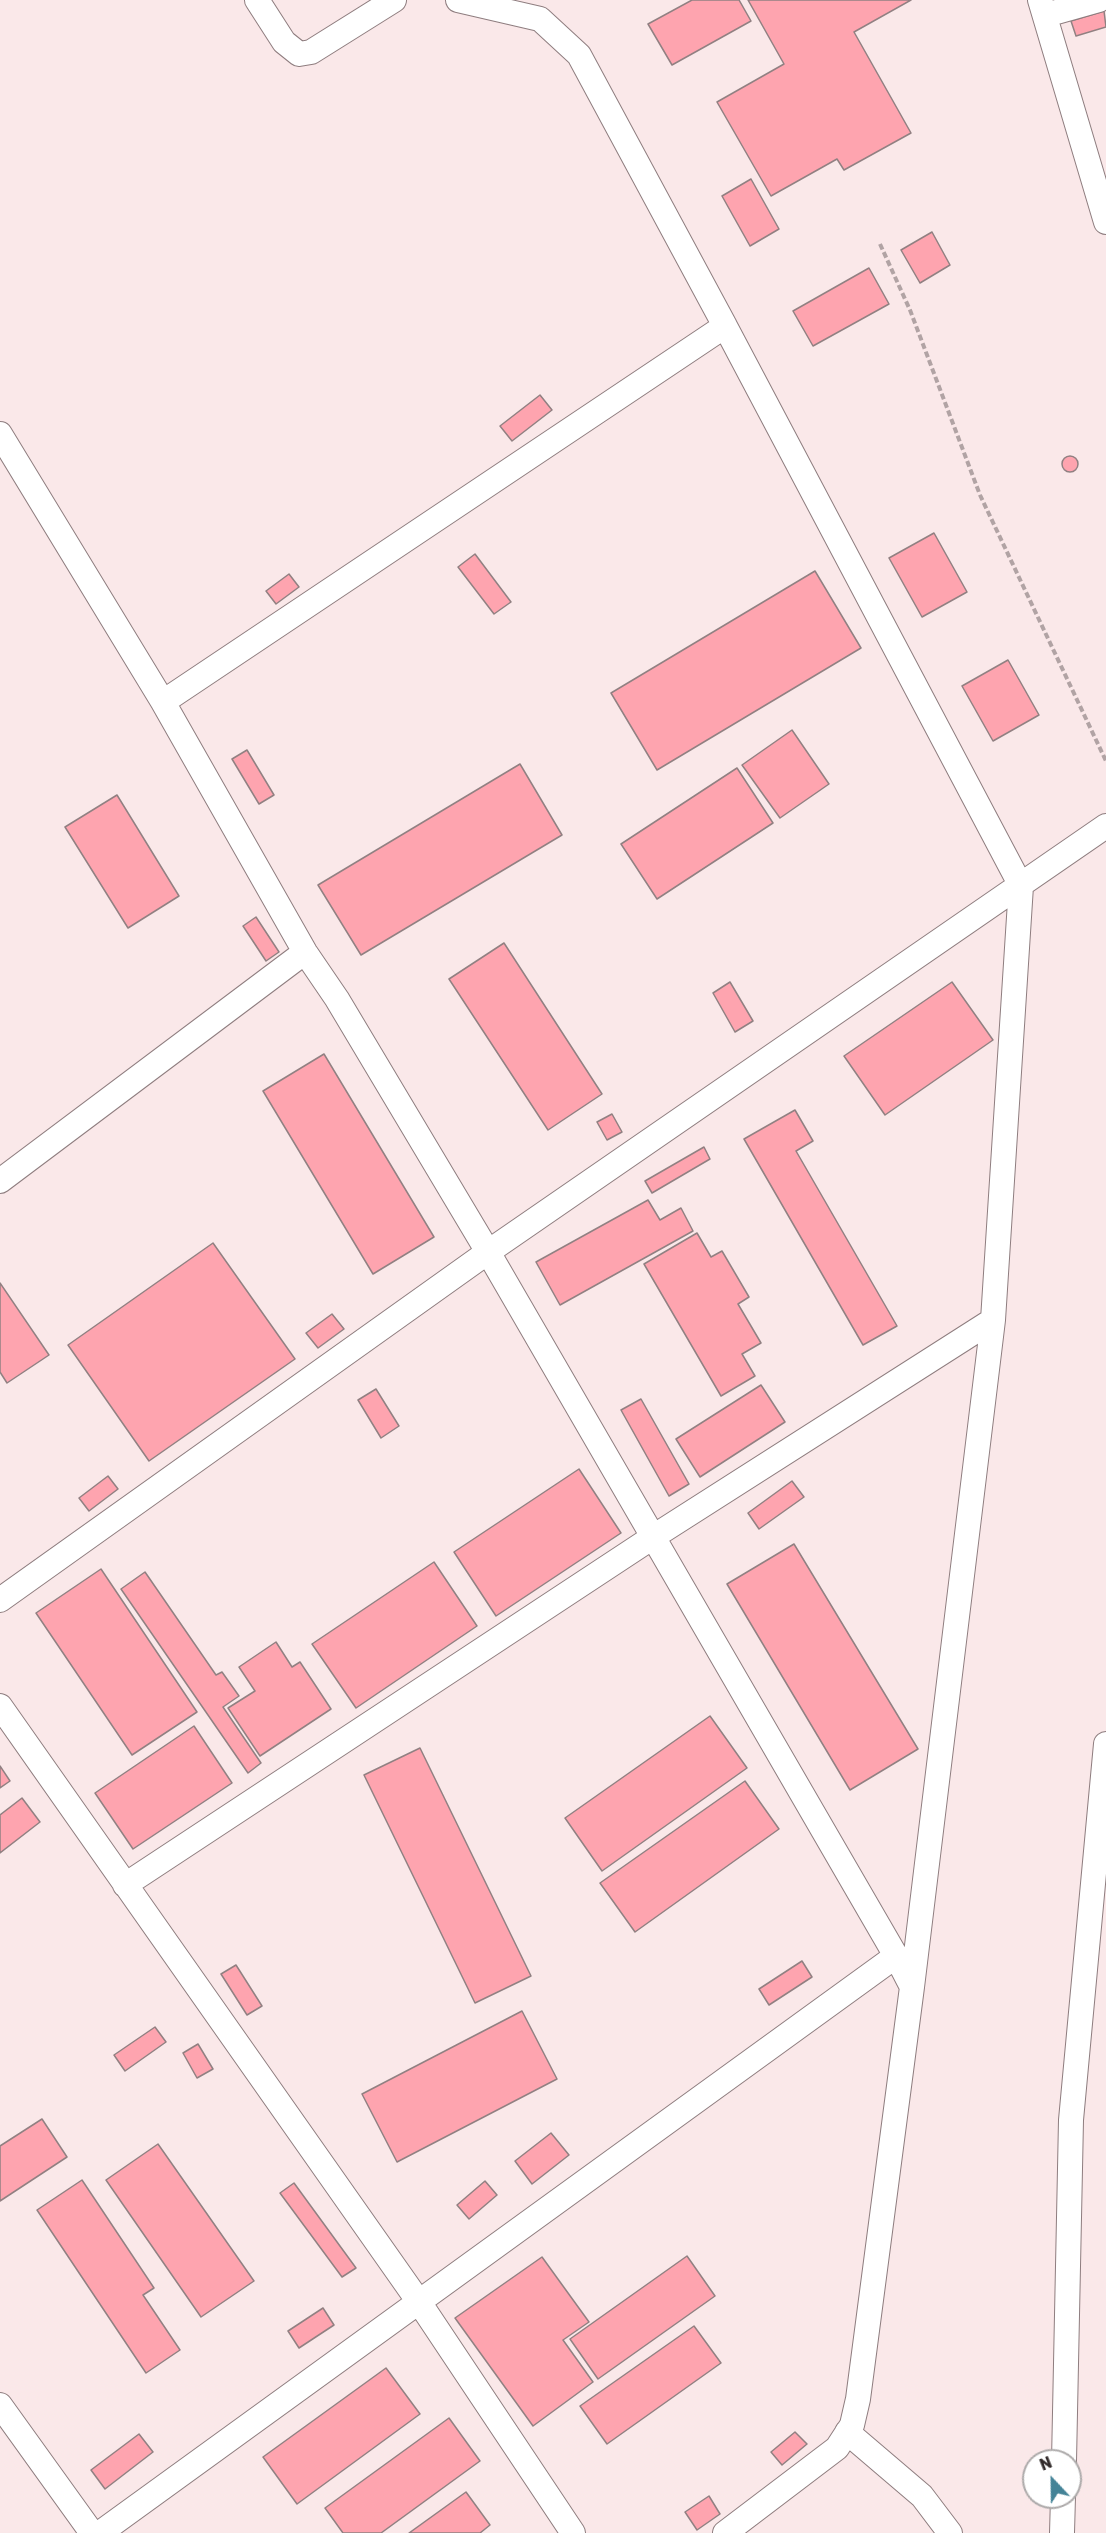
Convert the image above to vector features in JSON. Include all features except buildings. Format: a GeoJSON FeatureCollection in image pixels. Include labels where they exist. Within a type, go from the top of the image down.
{"type":"FeatureCollection","features":[{"type":"Feature","properties":{"kind":"street"},"geometry":{"type":"LineString","coordinates":[[257,0],[284,42],[299,54],[312,52],[394,0]]}},
{"type":"Feature","properties":{"kind":"street"},"geometry":{"type":"LineString","coordinates":[[458,0],[540,19],[579,54],[1021,886],[993,1320],[912,1987],[858,2399],[852,2425],[837,2448],[725,2533]]}},
{"type":"Feature","properties":{"kind":"street"},"geometry":{"type":"LineString","coordinates":[[1099,0],[1043,7],[1106,222]]}},
{"type":"Feature","properties":{"kind":"street"},"geometry":{"type":"LineString","coordinates":[[164,702],[725,326]]}},
{"type":"Feature","properties":{"kind":"street"},"geometry":{"type":"LineString","coordinates":[[0,434],[164,702],[305,952],[337,999],[488,1252],[912,1987]]}},
{"type":"Feature","properties":{"kind":"street"},"geometry":{"type":"LineString","coordinates":[[0,1600],[488,1252],[1106,826]]}},
{"type":"Feature","properties":{"kind":"street"},"geometry":{"type":"LineString","coordinates":[[0,1181],[305,952]]}},
{"type":"Feature","properties":{"kind":"street"},"geometry":{"type":"LineString","coordinates":[[125,1885],[653,1537],[993,1320]]}},
{"type":"Feature","properties":{"kind":"street"},"geometry":{"type":"LineString","coordinates":[[0,1706],[419,2302],[573,2533]]}},
{"type":"Feature","properties":{"kind":"street"},"geometry":{"type":"LineString","coordinates":[[1064,2449],[1071,2120],[1106,1744]]}},
{"type":"Feature","properties":{"kind":"street"},"geometry":{"type":"LineString","coordinates":[[100,2533],[896,1956]]}},
{"type":"Feature","properties":{"kind":"street"},"geometry":{"type":"LineString","coordinates":[[0,2405],[92,2533]]}},
{"type":"Feature","properties":{"kind":"street"},"geometry":{"type":"LineString","coordinates":[[847,2432],[922,2496],[950,2533]]}},
{"type":"Feature","properties":{"kind":"street"},"geometry":{"type":"LineString","coordinates":[[1062,2533],[1063,2509]]}},
{"type":"Feature","properties":{"kind":"path"},"geometry":{"type":"LineString","coordinates":[[880,244],[910,310],[980,495],[1106,761]]}}]}
